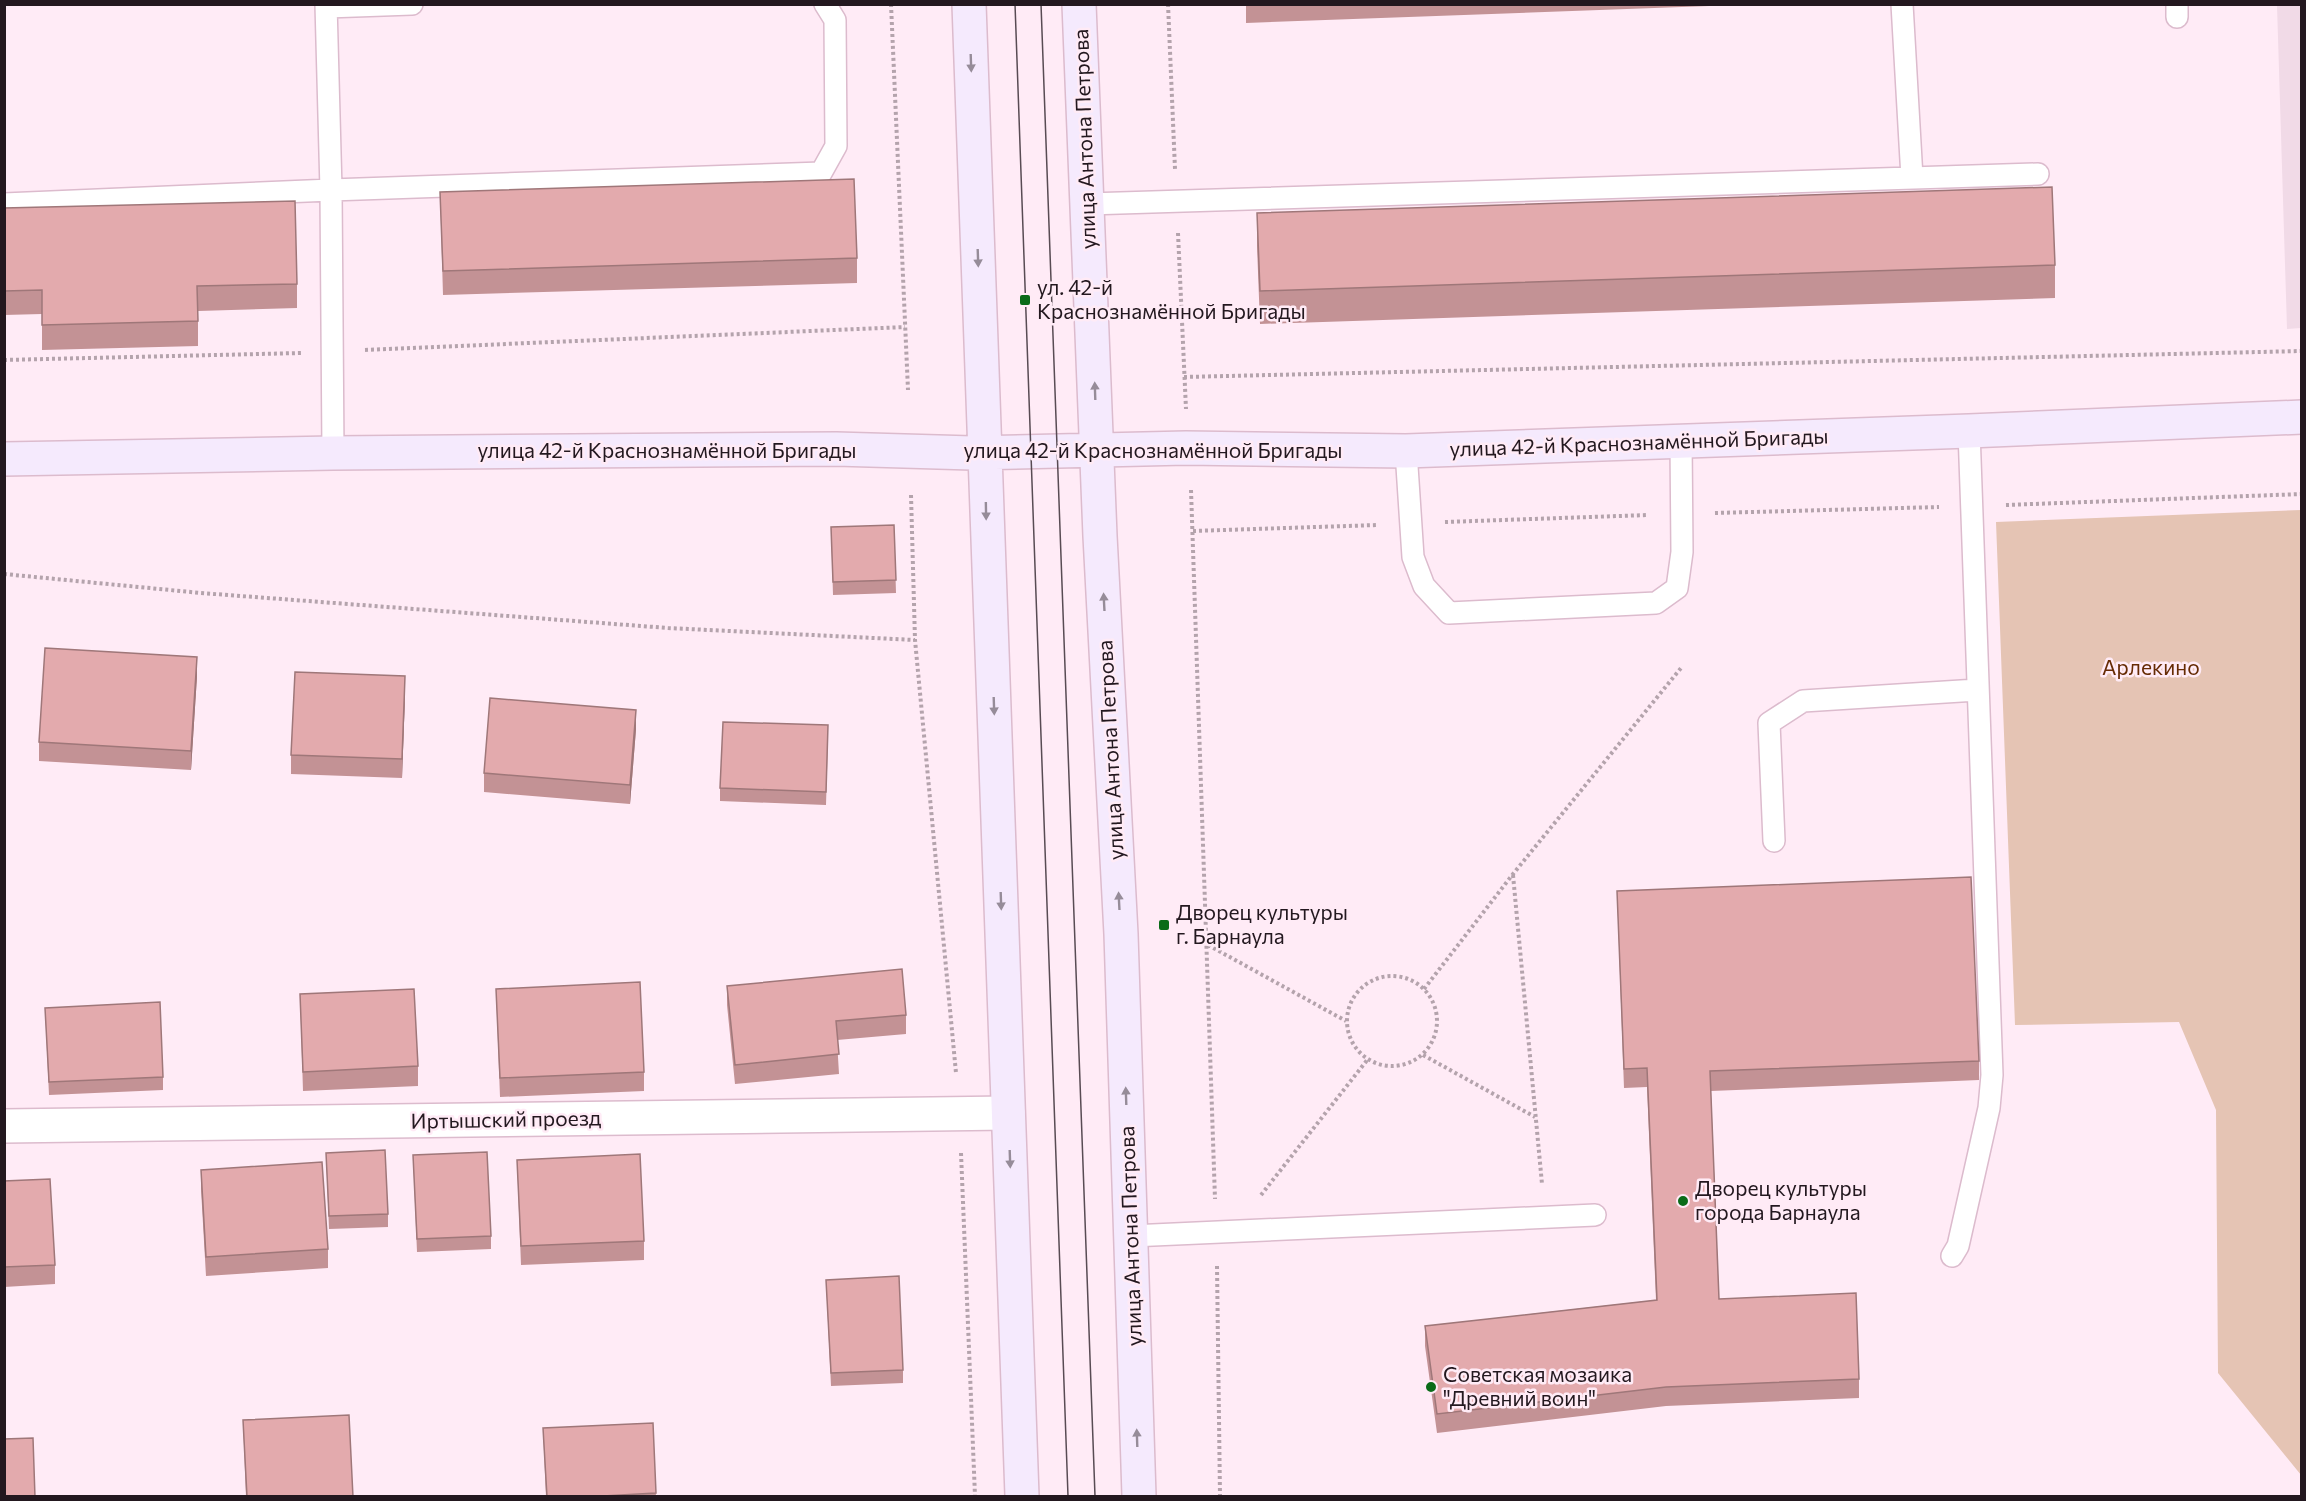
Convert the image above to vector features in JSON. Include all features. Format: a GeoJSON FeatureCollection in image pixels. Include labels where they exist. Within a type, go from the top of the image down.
{"type":"FeatureCollection","features":[{"type":"Feature","properties":{"kind":"main road"},"geometry":{"type":"LineString","coordinates":[[969,4],[1022,1497]]}},
{"type":"Feature","properties":{"kind":"main road","name":"улица Антона Петрова"},"geometry":{"type":"LineString","coordinates":[[1079,4],[1121,934],[1139,1497]]}},
{"type":"Feature","properties":{"kind":"main road","name":"улица 42-й Краснознамённой Бригады"},"geometry":{"type":"LineString","coordinates":[[4,459],[333,453],[836,449],[984,453],[1098,449],[1406,451],[2301,417]]}},
{"type":"Feature","properties":{"kind":"street","name":"Иртышский проезд"},"geometry":{"type":"LineString","coordinates":[[4,1126],[1008,1113]]}},
{"type":"Feature","properties":{"kind":"lane"},"geometry":{"type":"LineString","coordinates":[[333,453],[331,190],[326,6],[412,4]]}},
{"type":"Feature","properties":{"kind":"lane"},"geometry":{"type":"LineString","coordinates":[[4,204],[821,173],[836,146],[835,20],[825,4]]}},
{"type":"Feature","properties":{"kind":"lane"},"geometry":{"type":"LineString","coordinates":[[1902,4],[1912,178]]}},
{"type":"Feature","properties":{"kind":"lane"},"geometry":{"type":"LineString","coordinates":[[1088,204],[2038,174]]}},
{"type":"Feature","properties":{"kind":"lane"},"geometry":{"type":"LineString","coordinates":[[1952,1256],[1958,1246],[1989,1108],[1992,1075],[1969,431]]}},
{"type":"Feature","properties":{"kind":"lane"},"geometry":{"type":"LineString","coordinates":[[1406,451],[1413,557],[1424,586],[1449,613],[1656,603],[1677,588],[1682,552],[1681,441]]}},
{"type":"Feature","properties":{"kind":"lane"},"geometry":{"type":"LineString","coordinates":[[1774,841],[1769,723],[1803,701],[1977,690]]}},
{"type":"Feature","properties":{"kind":"lane"},"geometry":{"type":"LineString","coordinates":[[1131,1236],[1595,1215]]}},
{"type":"Feature","properties":{"kind":"path"},"geometry":{"type":"LineString","coordinates":[[891,4],[908,390]]}},
{"type":"Feature","properties":{"kind":"path"},"geometry":{"type":"LineString","coordinates":[[4,360],[331,352],[905,327]]}},
{"type":"Feature","properties":{"kind":"path"},"geometry":{"type":"LineString","coordinates":[[1184,378],[2301,351]]}},
{"type":"Feature","properties":{"kind":"path"},"geometry":{"type":"LineString","coordinates":[[1191,490],[1207,945],[1225,1232],[1220,1497]]}},
{"type":"Feature","properties":{"kind":"path"},"geometry":{"type":"LineString","coordinates":[[1193,531],[2301,494]]}},
{"type":"Feature","properties":{"kind":"path"},"geometry":{"type":"LineString","coordinates":[[911,495],[915,640],[959,1114],[975,1497]]}},
{"type":"Feature","properties":{"kind":"path"},"geometry":{"type":"LineString","coordinates":[[4,574],[201,592],[645,626],[915,640]]}},
{"type":"Feature","properties":{"kind":"path"},"geometry":{"type":"LineString","coordinates":[[1424,989],[1513,874],[1681,668]]}},
{"type":"Feature","properties":{"kind":"path"},"geometry":{"type":"LineString","coordinates":[[1513,874],[1545,1218]]}},
{"type":"Feature","properties":{"kind":"path"},"geometry":{"type":"LineString","coordinates":[[1207,945],[1346,1022]]}},
{"type":"Feature","properties":{"kind":"path"},"geometry":{"type":"LineString","coordinates":[[1382,976],[1397,976],[1412,980],[1424,989],[1433,1001],[1437,1015],[1434,1036],[1423,1055],[1410,1063],[1396,1067],[1382,1065],[1368,1059],[1357,1050],[1349,1036],[1346,1022],[1349,1006],[1356,993],[1368,983],[1382,976]]}},
{"type":"Feature","properties":{"kind":"path"},"geometry":{"type":"LineString","coordinates":[[1423,1055],[1536,1117]]}},
{"type":"Feature","properties":{"kind":"path"},"geometry":{"type":"LineString","coordinates":[[1225,1232],[1368,1059]]}},
{"type":"Feature","properties":{"kind":"shaded area"},"geometry":{"type":"Polygon","coordinates":[[[2277,5],[2301,5],[2301,328],[2287,329],[2277,5]]]}},
{"type":"Feature","properties":{"kind":"green space","name":"Арлекино"},"geometry":{"type":"Polygon","coordinates":[[[2302,510],[2301,1475],[2218,1373],[2216,1110],[2179,1022],[2015,1025],[1996,522],[2302,510]]]}},
{"type":"Feature","properties":{"kind":"building"},"geometry":{"type":"Polygon","coordinates":[[[854,179],[857,258],[443,271],[440,192],[854,179]]]}},
{"type":"Feature","properties":{"kind":"building"},"geometry":{"type":"Polygon","coordinates":[[[2052,187],[2055,265],[1260,291],[1257,213],[2052,187]]]}},
{"type":"Feature","properties":{"kind":"building"},"geometry":{"type":"Polygon","coordinates":[[[295,201],[297,284],[197,286],[198,321],[42,325],[42,290],[4,291],[4,208],[295,201]]]}},
{"type":"Feature","properties":{"kind":"building"},"geometry":{"type":"Polygon","coordinates":[[[894,525],[896,580],[833,582],[831,527],[894,525]]]}},
{"type":"Feature","properties":{"kind":"building"},"geometry":{"type":"Polygon","coordinates":[[[45,648],[197,657],[191,751],[39,742],[45,648]]]}},
{"type":"Feature","properties":{"kind":"building"},"geometry":{"type":"Polygon","coordinates":[[[295,672],[405,676],[402,759],[291,755],[295,672]]]}},
{"type":"Feature","properties":{"kind":"building"},"geometry":{"type":"Polygon","coordinates":[[[490,698],[636,710],[630,785],[484,773],[490,698]]]}},
{"type":"Feature","properties":{"kind":"building"},"geometry":{"type":"Polygon","coordinates":[[[723,722],[828,725],[826,792],[720,788],[723,722]]]}},
{"type":"Feature","properties":{"kind":"building","name":"Дворец культуры города Барнаула"},"geometry":{"type":"Polygon","coordinates":[[[1971,877],[1979,1061],[1710,1071],[1719,1299],[1856,1293],[1859,1379],[1666,1387],[1437,1414],[1425,1326],[1657,1300],[1647,1068],[1624,1069],[1617,891],[1971,877]]]}},
{"type":"Feature","properties":{"kind":"building"},"geometry":{"type":"Polygon","coordinates":[[[902,969],[906,1015],[836,1021],[839,1054],[735,1065],[727,986],[902,969]]]}},
{"type":"Feature","properties":{"kind":"building"},"geometry":{"type":"Polygon","coordinates":[[[640,982],[644,1072],[500,1078],[496,989],[640,982]]]}},
{"type":"Feature","properties":{"kind":"building"},"geometry":{"type":"Polygon","coordinates":[[[414,989],[418,1066],[303,1072],[300,994],[414,989]]]}},
{"type":"Feature","properties":{"kind":"building"},"geometry":{"type":"Polygon","coordinates":[[[160,1002],[163,1077],[49,1082],[45,1008],[160,1002]]]}},
{"type":"Feature","properties":{"kind":"building"},"geometry":{"type":"Polygon","coordinates":[[[385,1150],[388,1214],[329,1216],[326,1153],[385,1150]]]}},
{"type":"Feature","properties":{"kind":"building"},"geometry":{"type":"Polygon","coordinates":[[[487,1152],[491,1236],[417,1239],[413,1155],[487,1152]]]}},
{"type":"Feature","properties":{"kind":"building"},"geometry":{"type":"Polygon","coordinates":[[[640,1154],[644,1241],[521,1246],[517,1160],[640,1154]]]}},
{"type":"Feature","properties":{"kind":"building"},"geometry":{"type":"Polygon","coordinates":[[[322,1162],[328,1249],[206,1257],[201,1170],[322,1162]]]}},
{"type":"Feature","properties":{"kind":"building"},"geometry":{"type":"Polygon","coordinates":[[[50,1179],[55,1265],[4,1267],[4,1181],[50,1179]]]}},
{"type":"Feature","properties":{"kind":"building"},"geometry":{"type":"Polygon","coordinates":[[[899,1276],[903,1370],[831,1373],[826,1280],[899,1276]]]}},
{"type":"Feature","properties":{"kind":"building"},"geometry":{"type":"Polygon","coordinates":[[[349,1415],[353,1497],[247,1497],[243,1420],[349,1415]]]}},
{"type":"Feature","properties":{"kind":"building"},"geometry":{"type":"Polygon","coordinates":[[[653,1423],[656,1493],[547,1497],[543,1428],[653,1423]]]}},
{"type":"Feature","properties":{"kind":"building"},"geometry":{"type":"Polygon","coordinates":[[[33,1438],[35,1497],[4,1497],[4,1439],[33,1438]]]}},
{"type":"Feature","properties":{"kind":"tram line"},"geometry":{"type":"LineString","coordinates":[[1015,4],[1068,1496]]}},
{"type":"Feature","properties":{"kind":"tram line"},"geometry":{"type":"LineString","coordinates":[[1041,4],[1095,1496]]}},
{"type":"Feature","properties":{"kind":"place","name":"ул. 42-й Краснознамённой Бригады"},"geometry":{"type":"Point","coordinates":[1025,300]}},
{"type":"Feature","properties":{"kind":"place","name":"Дворец культуры г. Барнаула"},"geometry":{"type":"Point","coordinates":[1164,925]}},
{"type":"Feature","properties":{"kind":"place","name":"Дворец культуры города Барнаула"},"geometry":{"type":"Point","coordinates":[1683,1201]}},
{"type":"Feature","properties":{"kind":"place","name":"Советская мозаика \"Древний воин\""},"geometry":{"type":"Point","coordinates":[1431,1387]}}]}
